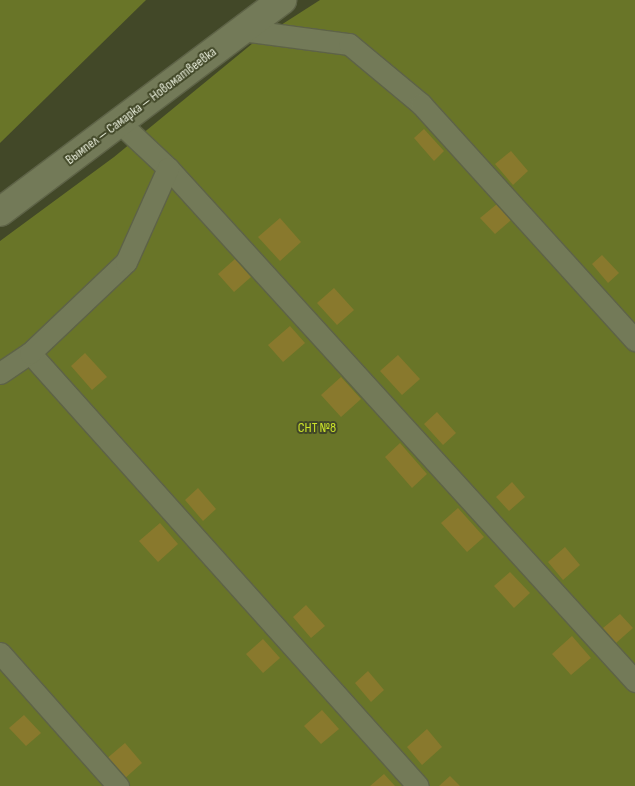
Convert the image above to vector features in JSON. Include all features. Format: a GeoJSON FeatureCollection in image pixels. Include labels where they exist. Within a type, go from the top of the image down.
{"type":"FeatureCollection","features":[{"type":"Feature","properties":{"kind":"main road","name":"Вымпел — Самарка — Новоматвеевка"},"geometry":{"type":"LineString","coordinates":[[0,212],[282,0]]}},
{"type":"Feature","properties":{"kind":"street"},"geometry":{"type":"LineString","coordinates":[[242,30],[349,44],[421,104],[635,340]]}},
{"type":"Feature","properties":{"kind":"street"},"geometry":{"type":"LineString","coordinates":[[119,122],[168,168],[635,682]]}},
{"type":"Feature","properties":{"kind":"street"},"geometry":{"type":"LineString","coordinates":[[0,373],[30,353],[126,262],[168,168]]}},
{"type":"Feature","properties":{"kind":"street"},"geometry":{"type":"LineString","coordinates":[[30,353],[418,786]]}},
{"type":"Feature","properties":{"kind":"street"},"geometry":{"type":"LineString","coordinates":[[0,653],[118,786]]}},
{"type":"Feature","properties":{"kind":"green space"},"geometry":{"type":"Polygon","coordinates":[[[0,0],[146,0],[0,143],[0,0]]]}},
{"type":"Feature","properties":{"kind":"green space","name":"СНТ №8"},"geometry":{"type":"Polygon","coordinates":[[[320,0],[635,0],[635,786],[0,786],[0,241],[114,157],[253,43],[320,0]]]}},
{"type":"Feature","properties":{"kind":"building"},"geometry":{"type":"Polygon","coordinates":[[[424,129],[444,151],[434,161],[414,138],[424,129]]]}},
{"type":"Feature","properties":{"kind":"building"},"geometry":{"type":"Polygon","coordinates":[[[511,151],[528,171],[513,185],[495,164],[511,151]]]}},
{"type":"Feature","properties":{"kind":"building"},"geometry":{"type":"Polygon","coordinates":[[[497,204],[511,220],[495,234],[480,218],[497,204]]]}},
{"type":"Feature","properties":{"kind":"building"},"geometry":{"type":"Polygon","coordinates":[[[280,218],[301,242],[280,261],[258,237],[280,218]]]}},
{"type":"Feature","properties":{"kind":"building"},"geometry":{"type":"Polygon","coordinates":[[[602,255],[619,273],[608,283],[592,264],[602,255]]]}},
{"type":"Feature","properties":{"kind":"building"},"geometry":{"type":"Polygon","coordinates":[[[235,259],[251,277],[234,292],[218,274],[235,259]]]}},
{"type":"Feature","properties":{"kind":"building"},"geometry":{"type":"Polygon","coordinates":[[[334,288],[354,310],[337,325],[317,303],[334,288]]]}},
{"type":"Feature","properties":{"kind":"building"},"geometry":{"type":"Polygon","coordinates":[[[290,326],[305,343],[283,362],[268,345],[290,326]]]}},
{"type":"Feature","properties":{"kind":"building"},"geometry":{"type":"Polygon","coordinates":[[[85,353],[107,377],[92,390],[71,366],[85,353]]]}},
{"type":"Feature","properties":{"kind":"building"},"geometry":{"type":"Polygon","coordinates":[[[398,355],[420,379],[402,395],[380,371],[398,355]]]}},
{"type":"Feature","properties":{"kind":"building"},"geometry":{"type":"Polygon","coordinates":[[[341,377],[361,399],[341,417],[321,395],[341,377]]]}},
{"type":"Feature","properties":{"kind":"building"},"geometry":{"type":"Polygon","coordinates":[[[437,412],[456,433],[443,445],[424,424],[437,412]]]}},
{"type":"Feature","properties":{"kind":"building"},"geometry":{"type":"Polygon","coordinates":[[[400,443],[427,474],[412,488],[385,457],[400,443]]]}},
{"type":"Feature","properties":{"kind":"building"},"geometry":{"type":"Polygon","coordinates":[[[512,482],[525,497],[509,511],[496,497],[512,482]]]}},
{"type":"Feature","properties":{"kind":"building"},"geometry":{"type":"Polygon","coordinates":[[[198,488],[216,509],[203,521],[185,500],[198,488]]]}},
{"type":"Feature","properties":{"kind":"building"},"geometry":{"type":"Polygon","coordinates":[[[458,508],[484,537],[467,552],[441,523],[458,508]]]}},
{"type":"Feature","properties":{"kind":"building"},"geometry":{"type":"Polygon","coordinates":[[[160,523],[178,544],[158,562],[139,541],[160,523]]]}},
{"type":"Feature","properties":{"kind":"building"},"geometry":{"type":"Polygon","coordinates":[[[565,547],[580,565],[563,580],[548,562],[565,547]]]}},
{"type":"Feature","properties":{"kind":"building"},"geometry":{"type":"Polygon","coordinates":[[[510,572],[530,593],[514,608],[494,586],[510,572]]]}},
{"type":"Feature","properties":{"kind":"building"},"geometry":{"type":"Polygon","coordinates":[[[306,605],[325,626],[311,638],[293,617],[306,605]]]}},
{"type":"Feature","properties":{"kind":"building"},"geometry":{"type":"Polygon","coordinates":[[[620,614],[633,628],[616,643],[603,628],[620,614]]]}},
{"type":"Feature","properties":{"kind":"building"},"geometry":{"type":"Polygon","coordinates":[[[572,636],[591,658],[571,675],[552,654],[572,636]]]}},
{"type":"Feature","properties":{"kind":"building"},"geometry":{"type":"Polygon","coordinates":[[[263,639],[280,658],[263,673],[246,654],[263,639]]]}},
{"type":"Feature","properties":{"kind":"building"},"geometry":{"type":"Polygon","coordinates":[[[368,671],[384,690],[371,702],[355,683],[368,671]]]}},
{"type":"Feature","properties":{"kind":"building"},"geometry":{"type":"Polygon","coordinates":[[[322,710],[339,729],[321,744],[304,726],[322,710]]]}},
{"type":"Feature","properties":{"kind":"building"},"geometry":{"type":"Polygon","coordinates":[[[24,715],[41,733],[26,746],[9,728],[24,715]]]}},
{"type":"Feature","properties":{"kind":"building"},"geometry":{"type":"Polygon","coordinates":[[[427,729],[442,747],[422,765],[407,747],[427,729]]]}},
{"type":"Feature","properties":{"kind":"building"},"geometry":{"type":"Polygon","coordinates":[[[125,743],[142,763],[123,780],[105,760],[125,743]]]}},
{"type":"Feature","properties":{"kind":"building"},"geometry":{"type":"Polygon","coordinates":[[[384,774],[395,786],[370,786],[384,774]]]}},
{"type":"Feature","properties":{"kind":"building"},"geometry":{"type":"Polygon","coordinates":[[[450,776],[460,786],[439,786],[450,776]]]}}]}
